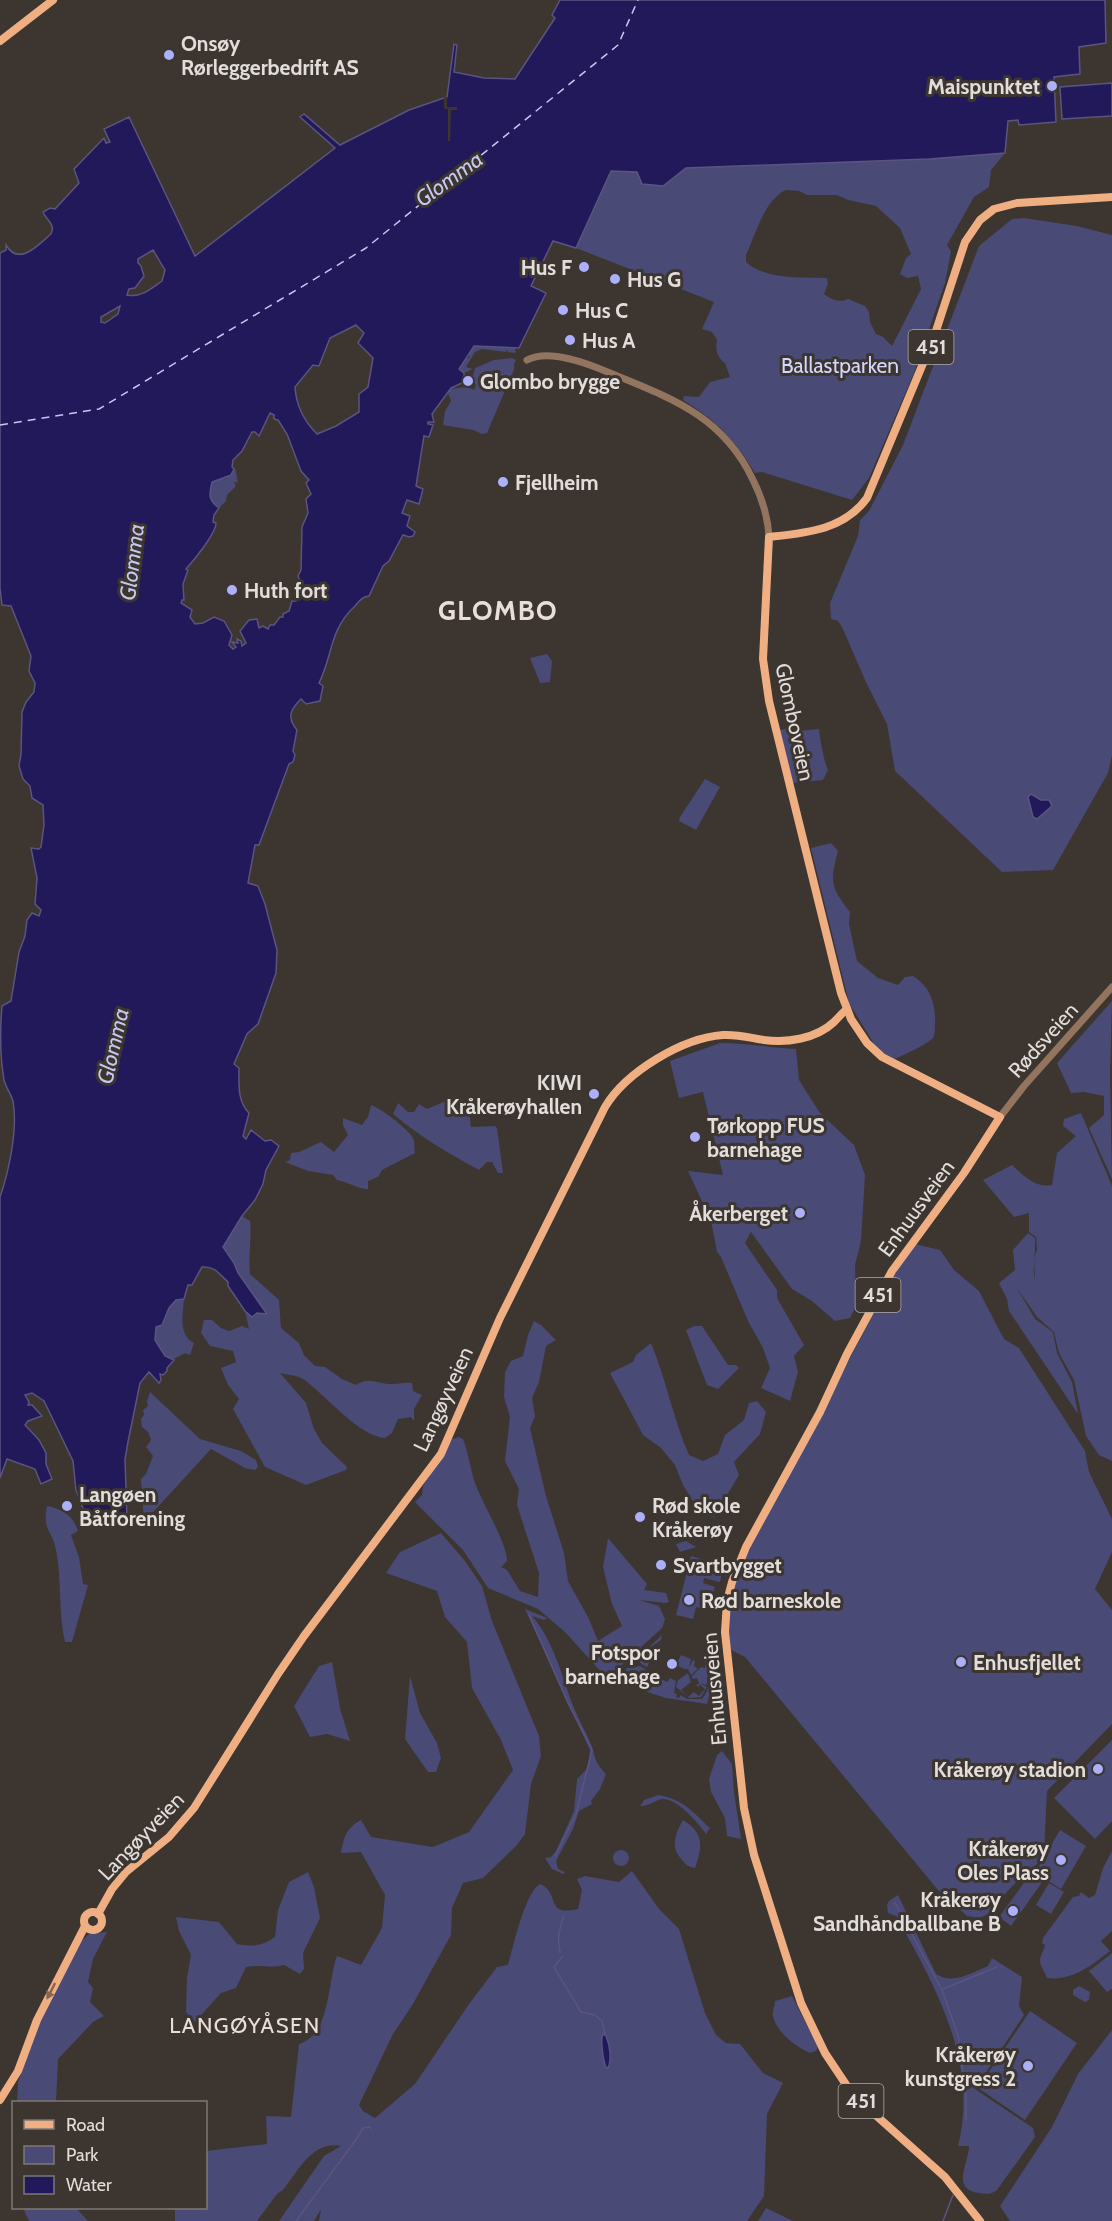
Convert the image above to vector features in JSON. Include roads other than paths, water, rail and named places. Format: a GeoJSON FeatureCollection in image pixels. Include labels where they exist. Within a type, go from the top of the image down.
{"type":"FeatureCollection","features":[{"type":"Feature","properties":{"kind":"main road"},"geometry":{"type":"LineString","coordinates":[[0,41],[52,0]]}},
{"type":"Feature","properties":{"kind":"main road","name":"451"},"geometry":{"type":"LineString","coordinates":[[769,537],[828,527],[849,517],[867,498],[934,337],[965,242],[980,220],[994,209],[1017,203],[1112,197]]}},
{"type":"Feature","properties":{"kind":"main road","name":"Glomboveien"},"geometry":{"type":"LineString","coordinates":[[769,537],[763,646],[765,682],[835,975],[847,1009],[867,1043],[882,1057],[1000,1117]]}},
{"type":"Feature","properties":{"kind":"main road","name":"Langøyveien"},"geometry":{"type":"LineString","coordinates":[[98,1914],[108,1895],[126,1872],[170,1837],[194,1808],[284,1664],[357,1563],[441,1454],[508,1302],[615,1090],[646,1066],[677,1049],[706,1038],[730,1035],[788,1041],[806,1037],[834,1022],[847,1009]]}},
{"type":"Feature","properties":{"kind":"main road","name":"Langøyveien"},"geometry":{"type":"LineString","coordinates":[[834,1022],[851,1019]]}},
{"type":"Feature","properties":{"kind":"main road","name":"Enhuusveien"},"geometry":{"type":"LineString","coordinates":[[980,2221],[940,2171],[855,2094],[832,2065],[809,2021],[796,1988],[754,1855],[747,1824],[732,1709],[725,1623],[729,1591],[740,1558],[820,1412],[868,1314],[904,1252],[964,1173],[1000,1117]]}},
{"type":"Feature","properties":{"kind":"main road"},"geometry":{"type":"LineString","coordinates":[[92,1912],[98,1914],[102,1924],[98,1929],[89,1928],[85,1919],[87,1914],[92,1912]]}},
{"type":"Feature","properties":{"kind":"main road"},"geometry":{"type":"LineString","coordinates":[[0,2100],[18,2071],[44,2005],[68,1956],[89,1928]]}},
{"type":"Feature","properties":{"kind":"street","name":"Glomboveien"},"geometry":{"type":"LineString","coordinates":[[527,360],[542,355],[587,363],[667,396],[702,416],[731,444],[746,467],[760,495],[769,537]]}},
{"type":"Feature","properties":{"kind":"street","name":"Rødsveien"},"geometry":{"type":"LineString","coordinates":[[1000,1117],[1024,1086],[1112,987]]}},
{"type":"Feature","properties":{"kind":"water","name":"Glomma"},"geometry":{"type":"Polygon","coordinates":[[[560,0],[1105,0],[1106,43],[1079,47],[1080,74],[1054,77],[1056,122],[1019,125],[1018,120],[1008,121],[1005,153],[929,159],[686,168],[663,186],[642,184],[637,172],[611,171],[576,248],[553,241],[531,286],[546,293],[519,348],[474,346],[459,369],[464,373],[464,382],[451,388],[432,414],[434,422],[428,422],[433,425],[429,437],[424,436],[416,486],[423,489],[419,504],[407,500],[402,513],[410,516],[407,526],[415,532],[409,537],[403,535],[389,561],[383,566],[369,596],[360,600],[340,624],[319,683],[323,686],[320,701],[306,704],[301,699],[292,710],[292,721],[297,730],[293,751],[295,755],[293,762],[289,764],[259,845],[255,845],[248,883],[258,886],[265,904],[277,950],[276,973],[258,1024],[247,1034],[234,1064],[239,1068],[242,1103],[249,1113],[243,1136],[246,1139],[251,1130],[265,1141],[271,1140],[279,1146],[266,1170],[263,1184],[255,1200],[223,1247],[267,1314],[257,1313],[252,1317],[245,1311],[228,1286],[228,1282],[216,1271],[206,1267],[202,1267],[192,1285],[188,1285],[184,1299],[176,1300],[169,1308],[162,1325],[156,1327],[155,1340],[165,1356],[174,1360],[163,1375],[160,1374],[159,1383],[149,1372],[140,1383],[125,1459],[127,1519],[122,1525],[103,1523],[86,1516],[76,1490],[73,1461],[44,1401],[32,1393],[25,1395],[29,1402],[28,1405],[32,1405],[42,1416],[28,1421],[25,1425],[39,1440],[46,1453],[46,1464],[52,1479],[41,1484],[35,1469],[7,1459],[0,1478],[0,1197],[7,1175],[14,1124],[13,1101],[5,1083],[3,1071],[1,1015],[2,1006],[11,1001],[27,920],[32,913],[39,916],[41,910],[35,904],[37,878],[31,848],[41,847],[44,825],[43,805],[32,798],[30,786],[23,779],[19,766],[22,712],[34,692],[35,683],[29,671],[31,656],[11,606],[2,605],[0,588],[0,253],[6,250],[6,245],[11,251],[23,254],[51,234],[52,227],[43,212],[50,208],[55,209],[79,183],[74,169],[104,138],[106,143],[110,142],[104,129],[129,117],[195,256],[335,148],[300,117],[304,114],[340,145],[409,110],[447,97],[454,44],[457,45],[454,72],[484,78],[515,79],[555,18],[552,15],[560,0]],[[153,250],[138,259],[144,276],[135,288],[129,289],[127,295],[142,294],[162,281],[165,270],[153,250]],[[120,306],[101,317],[101,322],[105,323],[118,314],[120,306]],[[356,325],[330,338],[319,366],[313,365],[295,387],[302,412],[308,424],[317,434],[359,412],[359,394],[368,387],[373,358],[358,343],[364,333],[356,325]],[[270,413],[259,436],[252,432],[242,451],[233,460],[234,469],[231,475],[212,482],[210,497],[219,508],[214,515],[215,527],[186,569],[188,570],[183,584],[184,600],[181,603],[192,610],[190,617],[195,624],[203,623],[214,617],[224,621],[232,635],[229,645],[233,649],[236,647],[232,642],[238,643],[237,639],[241,641],[242,646],[246,643],[240,631],[249,620],[257,619],[259,628],[263,626],[268,629],[289,611],[292,601],[296,601],[295,592],[298,590],[300,581],[298,576],[301,570],[302,527],[308,513],[306,499],[311,494],[306,483],[309,480],[301,471],[287,434],[278,420],[274,419],[274,415],[270,413]]]}},
{"type":"Feature","properties":{"kind":"water"},"geometry":{"type":"Polygon","coordinates":[[[1112,83],[1112,116],[1062,119],[1060,87],[1112,83]]]}},
{"type":"Feature","properties":{"kind":"water"},"geometry":{"type":"Polygon","coordinates":[[[1031,794],[1041,800],[1049,800],[1052,806],[1037,819],[1033,817],[1028,797],[1031,794]]]}},
{"type":"Feature","properties":{"kind":"water"},"geometry":{"type":"Polygon","coordinates":[[[603,2034],[606,2036],[609,2048],[608,2068],[603,2055],[603,2034]]]}},
{"type":"Feature","properties":{"kind":"waterway"},"geometry":{"type":"LineString","coordinates":[[529,1615],[568,1703],[592,1750],[576,1814],[555,1856]]}},
{"type":"Feature","properties":{"kind":"waterway"},"geometry":{"type":"LineString","coordinates":[[895,1903],[942,1990],[958,2035],[966,2095],[966,2120]]}},
{"type":"Feature","properties":{"kind":"waterway"},"geometry":{"type":"LineString","coordinates":[[560,1952],[559,1933],[564,1916]]}},
{"type":"Feature","properties":{"kind":"waterway"},"geometry":{"type":"LineString","coordinates":[[563,1956],[554,1967],[581,2012],[595,2015],[602,2021],[605,2034]]}},
{"type":"Feature","properties":{"kind":"waterway"},"geometry":{"type":"LineString","coordinates":[[943,1989],[997,1967]]}},
{"type":"Feature","properties":{"kind":"waterway"},"geometry":{"type":"LineString","coordinates":[[296,2221],[363,2128],[370,2127],[371,2129]]}},
{"type":"Feature","properties":{"kind":"waterway"},"geometry":{"type":"LineString","coordinates":[[943,2221],[953,2195]]}},
{"type":"Feature","properties":{"kind":"place","name":"Onsøy Rørleggerbedrift AS"},"geometry":{"type":"Point","coordinates":[169,55]}},
{"type":"Feature","properties":{"kind":"place","name":"Maispunktet"},"geometry":{"type":"Point","coordinates":[1052,86]}},
{"type":"Feature","properties":{"kind":"place","name":"Hus F"},"geometry":{"type":"Point","coordinates":[584,267]}},
{"type":"Feature","properties":{"kind":"place","name":"Hus G"},"geometry":{"type":"Point","coordinates":[615,279]}},
{"type":"Feature","properties":{"kind":"place","name":"Hus C"},"geometry":{"type":"Point","coordinates":[563,310]}},
{"type":"Feature","properties":{"kind":"place","name":"Hus A"},"geometry":{"type":"Point","coordinates":[570,340]}},
{"type":"Feature","properties":{"kind":"place","name":"Glombo brygge"},"geometry":{"type":"Point","coordinates":[468,381]}},
{"type":"Feature","properties":{"kind":"place","name":"Fjellheim"},"geometry":{"type":"Point","coordinates":[503,482]}},
{"type":"Feature","properties":{"kind":"place","name":"Huth fort"},"geometry":{"type":"Point","coordinates":[232,590]}},
{"type":"Feature","properties":{"kind":"place","name":"KIWI Kråkerøyhallen"},"geometry":{"type":"Point","coordinates":[594,1094]}},
{"type":"Feature","properties":{"kind":"place","name":"Tørkopp FUS barnehage"},"geometry":{"type":"Point","coordinates":[695,1137]}},
{"type":"Feature","properties":{"kind":"place","name":"Åkerberget"},"geometry":{"type":"Point","coordinates":[800,1213]}},
{"type":"Feature","properties":{"kind":"place","name":"Langøen Båtforening"},"geometry":{"type":"Point","coordinates":[67,1506]}},
{"type":"Feature","properties":{"kind":"place","name":"Rød skole Kråkerøy"},"geometry":{"type":"Point","coordinates":[640,1517]}},
{"type":"Feature","properties":{"kind":"place","name":"Svartbygget"},"geometry":{"type":"Point","coordinates":[661,1565]}},
{"type":"Feature","properties":{"kind":"place","name":"Rød barneskole"},"geometry":{"type":"Point","coordinates":[689,1600]}},
{"type":"Feature","properties":{"kind":"place","name":"Enhusfjellet"},"geometry":{"type":"Point","coordinates":[961,1662]}},
{"type":"Feature","properties":{"kind":"place","name":"Fotspor barnehage"},"geometry":{"type":"Point","coordinates":[672,1664]}},
{"type":"Feature","properties":{"kind":"place","name":"Kråkerøy stadion"},"geometry":{"type":"Point","coordinates":[1098,1769]}},
{"type":"Feature","properties":{"kind":"place","name":"Kråkerøy Oles Plass"},"geometry":{"type":"Point","coordinates":[1061,1860]}},
{"type":"Feature","properties":{"kind":"place","name":"Kråkerøy Sandhåndballbane B"},"geometry":{"type":"Point","coordinates":[1013,1911]}},
{"type":"Feature","properties":{"kind":"place","name":"Kråkerøy kunstgress 2"},"geometry":{"type":"Point","coordinates":[1028,2066]}},
{"type":"Feature","properties":{"kind":"district","name":"GLOMBO"},"geometry":{"type":"Point","coordinates":[498,610]}},
{"type":"Feature","properties":{"kind":"district","name":"LANGØYÅSEN"},"geometry":{"type":"Point","coordinates":[245,2025]}},
{"type":"Feature","properties":{"kind":"park label","name":"Ballastparken"},"geometry":{"type":"Point","coordinates":[840,365]}}]}
